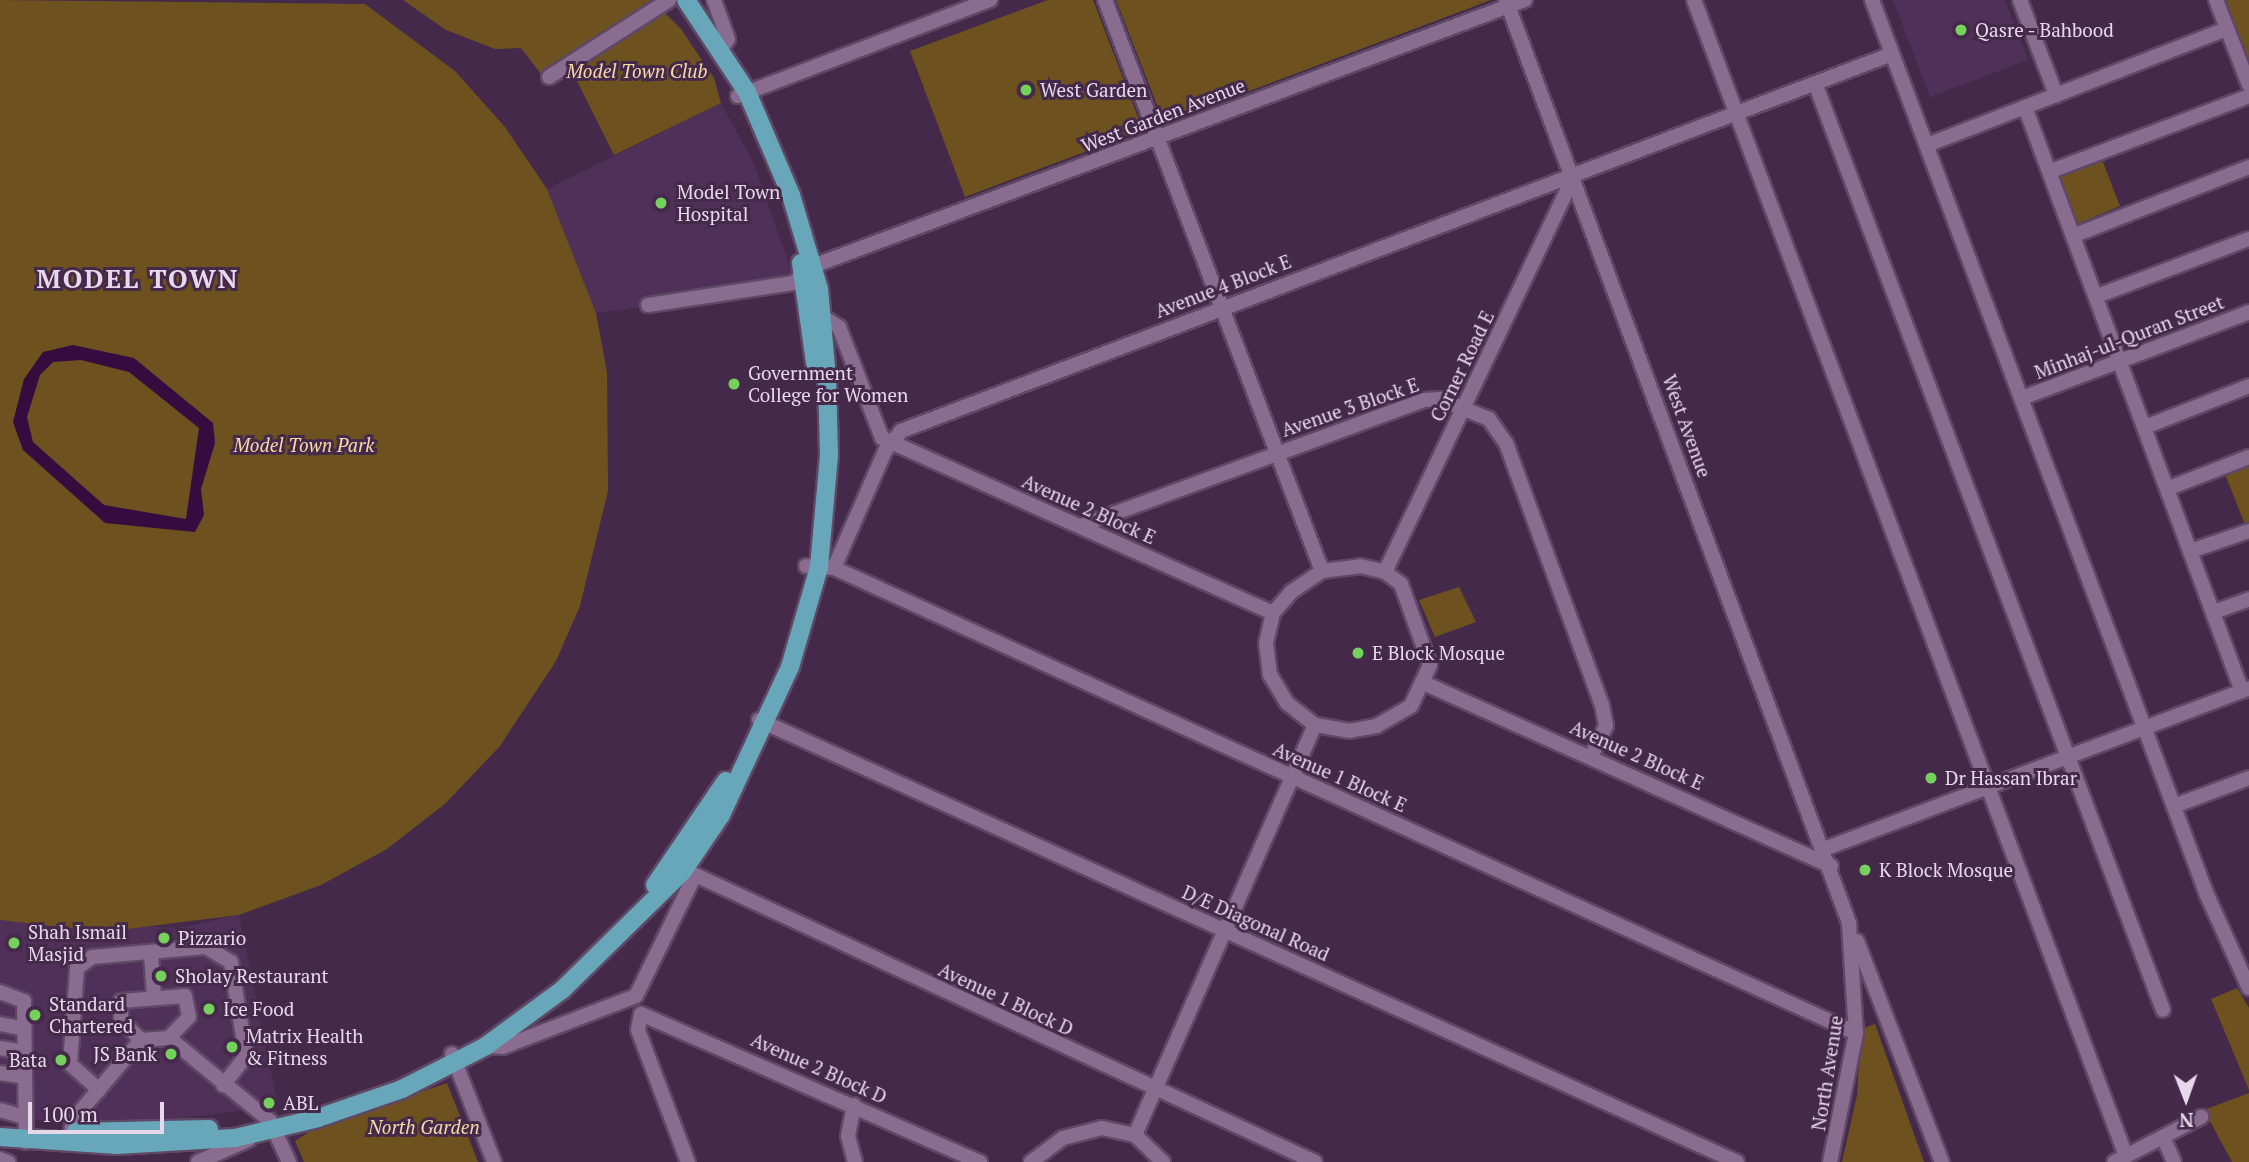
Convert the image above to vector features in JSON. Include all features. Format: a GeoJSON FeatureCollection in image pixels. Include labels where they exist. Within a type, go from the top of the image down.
{"type":"FeatureCollection","features":[{"type":"Feature","properties":{"kind":"main road"},"geometry":{"type":"LineString","coordinates":[[671,0],[742,94]]}},
{"type":"Feature","properties":{"kind":"main road"},"geometry":{"type":"LineString","coordinates":[[0,1125],[71,1138],[205,1141],[376,1099],[454,1059],[486,1046],[562,990],[683,871],[721,815],[763,722],[820,567],[829,455],[823,317],[742,94],[722,48],[686,0]]}},
{"type":"Feature","properties":{"kind":"main road"},"geometry":{"type":"LineString","coordinates":[[808,270],[818,432],[820,567]]}},
{"type":"Feature","properties":{"kind":"main road"},"geometry":{"type":"LineString","coordinates":[[454,1059],[557,982],[635,909],[683,871]]}},
{"type":"Feature","properties":{"kind":"main road"},"geometry":{"type":"LineString","coordinates":[[0,1137],[26,1130]]}},
{"type":"Feature","properties":{"kind":"street"},"geometry":{"type":"LineString","coordinates":[[549,77],[671,0]]}},
{"type":"Feature","properties":{"kind":"street"},"geometry":{"type":"LineString","coordinates":[[714,0],[728,39],[722,48]]}},
{"type":"Feature","properties":{"kind":"street"},"geometry":{"type":"LineString","coordinates":[[742,94],[990,0]]}},
{"type":"Feature","properties":{"kind":"street"},"geometry":{"type":"LineString","coordinates":[[1105,0],[1322,571]]}},
{"type":"Feature","properties":{"kind":"street","name":"West Garden Avenue"},"geometry":{"type":"LineString","coordinates":[[648,305],[777,287],[808,270],[1508,3],[1525,0]]}},
{"type":"Feature","properties":{"kind":"street"},"geometry":{"type":"LineString","coordinates":[[1694,0],[1989,789],[2120,1159],[2200,1117]]}},
{"type":"Feature","properties":{"kind":"street"},"geometry":{"type":"LineString","coordinates":[[1872,0],[2175,806],[2249,988]]}},
{"type":"Feature","properties":{"kind":"street"},"geometry":{"type":"LineString","coordinates":[[2020,0],[2056,95]]}},
{"type":"Feature","properties":{"kind":"street"},"geometry":{"type":"LineString","coordinates":[[2216,0],[2249,85]]}},
{"type":"Feature","properties":{"kind":"street","name":"West Avenue"},"geometry":{"type":"LineString","coordinates":[[1508,3],[1831,866]]}},
{"type":"Feature","properties":{"kind":"street"},"geometry":{"type":"LineString","coordinates":[[1927,145],[2226,29]]}},
{"type":"Feature","properties":{"kind":"street","name":"Avenue 4 Block E"},"geometry":{"type":"LineString","coordinates":[[890,441],[901,431],[1223,306],[1737,116],[1892,54]]}},
{"type":"Feature","properties":{"kind":"street"},"geometry":{"type":"LineString","coordinates":[[1815,83],[2066,761],[2163,1010]]}},
{"type":"Feature","properties":{"kind":"street"},"geometry":{"type":"LineString","coordinates":[[2051,171],[2249,96]]}},
{"type":"Feature","properties":{"kind":"street"},"geometry":{"type":"LineString","coordinates":[[1824,849],[2066,761],[2145,727],[2246,690],[2190,551],[2075,235],[2025,107]]}},
{"type":"Feature","properties":{"kind":"street"},"geometry":{"type":"LineString","coordinates":[[2075,235],[2249,167]]}},
{"type":"Feature","properties":{"kind":"street","name":"Corner Road E"},"geometry":{"type":"LineString","coordinates":[[1385,572],[1574,176]]}},
{"type":"Feature","properties":{"kind":"street"},"geometry":{"type":"LineString","coordinates":[[2097,296],[2246,240],[2249,256]]}},
{"type":"Feature","properties":{"kind":"street","name":"Minhaj-ul-Quran Street"},"geometry":{"type":"LineString","coordinates":[[2022,398],[2249,312]]}},
{"type":"Feature","properties":{"kind":"street"},"geometry":{"type":"LineString","coordinates":[[820,567],[890,441],[878,434],[839,327],[823,317]]}},
{"type":"Feature","properties":{"kind":"street"},"geometry":{"type":"LineString","coordinates":[[2145,426],[2249,386]]}},
{"type":"Feature","properties":{"kind":"street","name":"Avenue 3 Block E"},"geometry":{"type":"LineString","coordinates":[[1080,526],[1423,400],[1440,399],[1489,419],[1506,443],[1602,705],[1606,726],[1592,755]]}},
{"type":"Feature","properties":{"kind":"street","name":"Avenue 2 Block E"},"geometry":{"type":"LineString","coordinates":[[890,441],[1273,612]]}},
{"type":"Feature","properties":{"kind":"street"},"geometry":{"type":"LineString","coordinates":[[2169,488],[2249,457]]}},
{"type":"Feature","properties":{"kind":"street"},"geometry":{"type":"LineString","coordinates":[[2190,551],[2249,531]]}},
{"type":"Feature","properties":{"kind":"street"},"geometry":{"type":"LineString","coordinates":[[1360,566],[1385,572],[1401,584],[1418,618],[1430,664],[1426,684],[1411,706],[1377,726],[1350,731],[1315,724],[1287,703],[1270,675],[1266,643],[1273,612],[1322,571],[1360,566]]}},
{"type":"Feature","properties":{"kind":"street","name":"Avenue 1 Block E"},"geometry":{"type":"LineString","coordinates":[[820,567],[1291,775],[1856,1033]]}},
{"type":"Feature","properties":{"kind":"street"},"geometry":{"type":"LineString","coordinates":[[2214,612],[2249,599]]}},
{"type":"Feature","properties":{"kind":"street","name":"Avenue 2 Block E"},"geometry":{"type":"LineString","coordinates":[[1426,684],[1592,755],[1831,866]]}},
{"type":"Feature","properties":{"kind":"street","name":"D/E Diagonal Road"},"geometry":{"type":"LineString","coordinates":[[763,722],[1737,1162]]}},
{"type":"Feature","properties":{"kind":"street"},"geometry":{"type":"LineString","coordinates":[[1135,1135],[1315,724]]}},
{"type":"Feature","properties":{"kind":"street"},"geometry":{"type":"LineString","coordinates":[[2175,806],[2249,778]]}},
{"type":"Feature","properties":{"kind":"street","name":"North Avenue"},"geometry":{"type":"LineString","coordinates":[[1830,1162],[1856,1033],[1849,923],[1831,866]]}},
{"type":"Feature","properties":{"kind":"street"},"geometry":{"type":"LineString","coordinates":[[486,1046],[503,1047],[632,999],[683,871]]}},
{"type":"Feature","properties":{"kind":"street","name":"Avenue 1 Block D"},"geometry":{"type":"LineString","coordinates":[[683,871],[1315,1162]]}},
{"type":"Feature","properties":{"kind":"street"},"geometry":{"type":"LineString","coordinates":[[1849,923],[1941,1162]]}},
{"type":"Feature","properties":{"kind":"street"},"geometry":{"type":"LineString","coordinates":[[99,1090],[70,1064],[75,972],[92,957],[151,954],[206,947],[231,962],[246,1056],[223,1085]]}},
{"type":"Feature","properties":{"kind":"street"},"geometry":{"type":"LineString","coordinates":[[151,954],[154,997]]}},
{"type":"Feature","properties":{"kind":"street"},"geometry":{"type":"LineString","coordinates":[[0,992],[23,999],[26,1130]]}},
{"type":"Feature","properties":{"kind":"street"},"geometry":{"type":"LineString","coordinates":[[71,1138],[72,1121],[141,1040],[169,1038],[189,1017],[190,1002],[181,995],[120,1004],[121,1020],[141,1040]]}},
{"type":"Feature","properties":{"kind":"street"},"geometry":{"type":"LineString","coordinates":[[632,999],[641,1014],[638,1030],[688,1162]]}},
{"type":"Feature","properties":{"kind":"street","name":"Avenue 2 Block D"},"geometry":{"type":"LineString","coordinates":[[641,1014],[980,1162]]}},
{"type":"Feature","properties":{"kind":"street"},"geometry":{"type":"LineString","coordinates":[[0,1024],[25,1029]]}},
{"type":"Feature","properties":{"kind":"street"},"geometry":{"type":"LineString","coordinates":[[169,1038],[273,1125],[289,1162]]}},
{"type":"Feature","properties":{"kind":"street"},"geometry":{"type":"LineString","coordinates":[[0,1048],[24,1052]]}},
{"type":"Feature","properties":{"kind":"street"},"geometry":{"type":"LineString","coordinates":[[454,1059],[494,1162]]}},
{"type":"Feature","properties":{"kind":"street"},"geometry":{"type":"LineString","coordinates":[[0,1073],[24,1077]]}},
{"type":"Feature","properties":{"kind":"street"},"geometry":{"type":"LineString","coordinates":[[854,1105],[848,1136],[855,1162]]}},
{"type":"Feature","properties":{"kind":"street"},"geometry":{"type":"LineString","coordinates":[[0,1110],[26,1130]]}},
{"type":"Feature","properties":{"kind":"street"},"geometry":{"type":"LineString","coordinates":[[198,1162],[273,1125]]}},
{"type":"Feature","properties":{"kind":"street"},"geometry":{"type":"LineString","coordinates":[[1031,1162],[1076,1133],[1102,1128],[1135,1135],[1163,1162]]}},
{"type":"Feature","properties":{"kind":"street"},"geometry":{"type":"LineString","coordinates":[[2163,1137],[2174,1162]]}},
{"type":"Feature","properties":{"kind":"street"},"geometry":{"type":"LineString","coordinates":[[0,1159],[8,1162]]}},
{"type":"Feature","properties":{"kind":"shaded area","name":"Qasre - Bahbood"},"geometry":{"type":"Polygon","coordinates":[[[1893,0],[2005,0],[2028,60],[1930,97],[1893,0]]]}},
{"type":"Feature","properties":{"kind":"shaded area","name":"Model Town Hospital"},"geometry":{"type":"Polygon","coordinates":[[[721,103],[754,164],[797,287],[596,313],[547,189],[721,103]]]}},
{"type":"Feature","properties":{"kind":"shaded area"},"geometry":{"type":"Polygon","coordinates":[[[73,345],[134,358],[213,423],[215,443],[201,489],[204,515],[195,532],[105,523],[23,450],[13,422],[24,379],[43,352],[73,345]],[[81,360],[53,362],[40,375],[27,417],[33,442],[104,505],[186,519],[199,428],[129,372],[81,360]]]}},
{"type":"Feature","properties":{"kind":"shaded area"},"geometry":{"type":"Polygon","coordinates":[[[239,915],[278,1106],[139,1123],[0,1118],[0,920],[178,928],[239,915]]]}},
{"type":"Feature","properties":{"kind":"green space","name":"Model Town Park"},"geometry":{"type":"Polygon","coordinates":[[[0,0],[365,4],[455,71],[505,127],[547,189],[596,313],[607,372],[608,491],[580,606],[556,661],[500,746],[446,803],[387,849],[321,885],[239,915],[103,932],[0,920],[0,0]]]}},
{"type":"Feature","properties":{"kind":"green space","name":"Model Town Club"},"geometry":{"type":"Polygon","coordinates":[[[403,0],[652,0],[681,29],[714,78],[721,103],[614,155],[568,63],[548,83],[521,48],[495,49],[446,30],[403,0]]]}},
{"type":"Feature","properties":{"kind":"green space","name":"West Garden"},"geometry":{"type":"Polygon","coordinates":[[[1048,0],[1093,0],[1143,130],[965,197],[910,51],[1048,0]]]}},
{"type":"Feature","properties":{"kind":"green space","name":"West Garden"},"geometry":{"type":"Polygon","coordinates":[[[1116,0],[1491,0],[1164,123],[1116,0]]]}},
{"type":"Feature","properties":{"kind":"green space"},"geometry":{"type":"Polygon","coordinates":[[[2226,0],[2249,0],[2249,64],[2226,0]]]}},
{"type":"Feature","properties":{"kind":"green space"},"geometry":{"type":"Polygon","coordinates":[[[2101,157],[2120,206],[2075,225],[2057,175],[2101,157]]]}},
{"type":"Feature","properties":{"kind":"green space"},"geometry":{"type":"Polygon","coordinates":[[[2249,460],[2249,526],[2246,527],[2223,469],[2249,460]]]}},
{"type":"Feature","properties":{"kind":"green space"},"geometry":{"type":"Polygon","coordinates":[[[1459,587],[1476,622],[1435,637],[1419,600],[1459,587]]]}},
{"type":"Feature","properties":{"kind":"green space"},"geometry":{"type":"Polygon","coordinates":[[[2237,988],[2249,1008],[2249,1090],[2211,999],[2237,988]]]}},
{"type":"Feature","properties":{"kind":"green space"},"geometry":{"type":"Polygon","coordinates":[[[1875,1024],[1924,1162],[1842,1162],[1857,1095],[1861,1029],[1875,1024]]]}},
{"type":"Feature","properties":{"kind":"green space","name":"North Garden"},"geometry":{"type":"Polygon","coordinates":[[[447,1083],[478,1162],[304,1162],[295,1141],[315,1128],[447,1083]]]}},
{"type":"Feature","properties":{"kind":"green space"},"geometry":{"type":"Polygon","coordinates":[[[2249,1093],[2249,1162],[2232,1162],[2204,1110],[2249,1093]]]}},
{"type":"Feature","properties":{"kind":"place","name":"Qasre - Bahbood"},"geometry":{"type":"Point","coordinates":[1961,30]}},
{"type":"Feature","properties":{"kind":"place","name":"West Garden"},"geometry":{"type":"Point","coordinates":[1026,90]}},
{"type":"Feature","properties":{"kind":"place","name":"Model Town Hospital"},"geometry":{"type":"Point","coordinates":[661,203]}},
{"type":"Feature","properties":{"kind":"place","name":"Government College for Women"},"geometry":{"type":"Point","coordinates":[734,384]}},
{"type":"Feature","properties":{"kind":"place","name":"E Block Mosque"},"geometry":{"type":"Point","coordinates":[1358,653]}},
{"type":"Feature","properties":{"kind":"place","name":"Dr Hassan Ibrar"},"geometry":{"type":"Point","coordinates":[1931,778]}},
{"type":"Feature","properties":{"kind":"place","name":"K Block Mosque"},"geometry":{"type":"Point","coordinates":[1865,870]}},
{"type":"Feature","properties":{"kind":"place","name":"Pizzario"},"geometry":{"type":"Point","coordinates":[164,938]}},
{"type":"Feature","properties":{"kind":"place","name":"Shah Ismail Masjid"},"geometry":{"type":"Point","coordinates":[14,943]}},
{"type":"Feature","properties":{"kind":"place","name":"Sholay Restaurant"},"geometry":{"type":"Point","coordinates":[161,976]}},
{"type":"Feature","properties":{"kind":"place","name":"Ice Food"},"geometry":{"type":"Point","coordinates":[209,1009]}},
{"type":"Feature","properties":{"kind":"place","name":"Standard Chartered"},"geometry":{"type":"Point","coordinates":[35,1015]}},
{"type":"Feature","properties":{"kind":"place","name":"Matrix Health & Fitness"},"geometry":{"type":"Point","coordinates":[232,1047]}},
{"type":"Feature","properties":{"kind":"place","name":"JS Bank"},"geometry":{"type":"Point","coordinates":[171,1054]}},
{"type":"Feature","properties":{"kind":"place","name":"Bata"},"geometry":{"type":"Point","coordinates":[61,1060]}},
{"type":"Feature","properties":{"kind":"place","name":"ABL"},"geometry":{"type":"Point","coordinates":[269,1103]}},
{"type":"Feature","properties":{"kind":"district","name":"MODEL TOWN"},"geometry":{"type":"Point","coordinates":[138,279]}}]}
